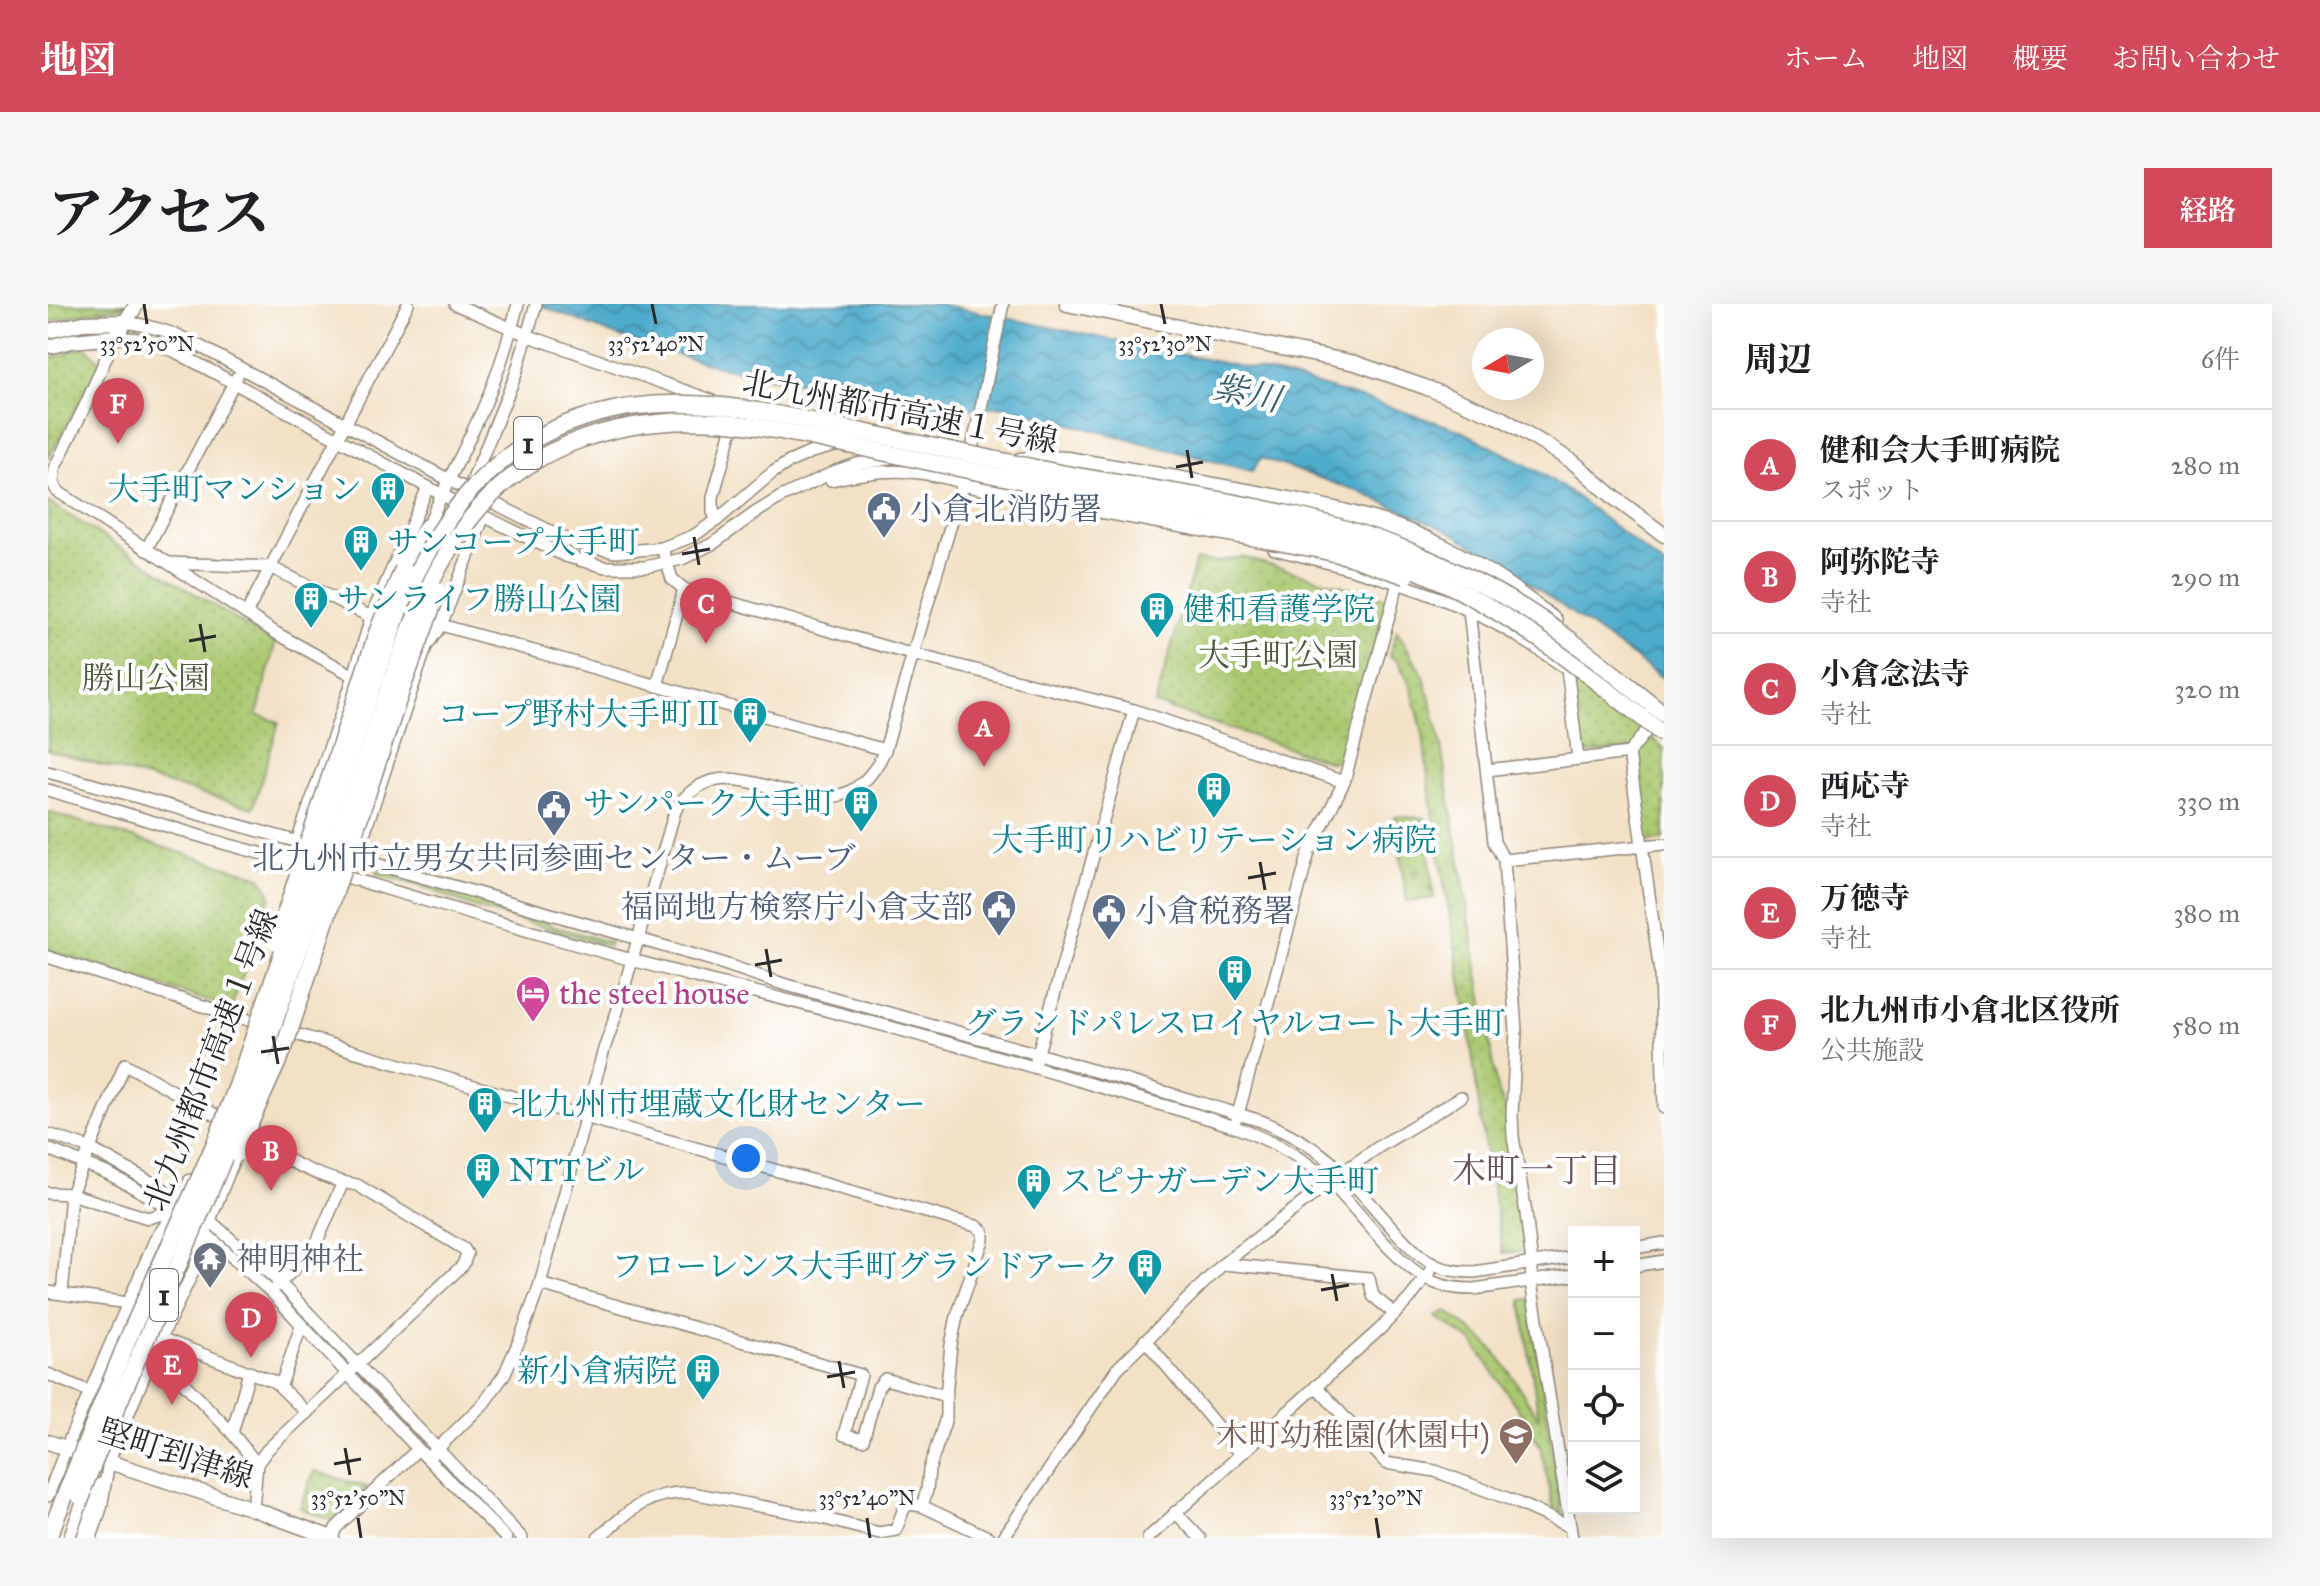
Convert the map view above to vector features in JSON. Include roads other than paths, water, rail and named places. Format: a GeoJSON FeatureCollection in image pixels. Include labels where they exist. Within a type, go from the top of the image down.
{"type":"FeatureCollection","features":[{"type":"Feature","properties":{"kind":"highway","name":"北九州都市高速１号線"},"geometry":{"type":"LineString","coordinates":[[48,1535],[147,1332],[229,1147],[243,1090],[386,644],[404,599],[428,548],[446,519],[488,471],[541,435],[593,414],[646,405],[719,405],[1316,520],[1401,548],[1494,591],[1567,637],[1662,716]]}},
{"type":"Feature","properties":{"kind":"highway","name":"1"},"geometry":{"type":"LineString","coordinates":[[243,1090],[412,622],[436,571],[458,533],[490,495],[535,461],[591,436],[653,424],[718,422],[795,434],[1093,495],[1277,526],[1337,541],[1386,557],[1456,588],[1528,630],[1664,735]]}},
{"type":"Feature","properties":{"kind":"highway"},"geometry":{"type":"LineString","coordinates":[[1020,461],[1067,460],[1304,503],[1346,513],[1440,546],[1496,577],[1532,603],[1662,716]]}},
{"type":"Feature","properties":{"kind":"highway"},"geometry":{"type":"LineString","coordinates":[[966,474],[1102,510],[1347,556],[1447,592],[1528,630]]}},
{"type":"Feature","properties":{"kind":"highway"},"geometry":{"type":"LineString","coordinates":[[243,1090],[290,894],[378,630],[403,569],[427,527]]}},
{"type":"Feature","properties":{"kind":"highway"},"geometry":{"type":"LineString","coordinates":[[147,1332],[183,1266],[284,1048],[400,694],[438,591],[452,533]]}},
{"type":"Feature","properties":{"kind":"highway","name":"北九州都市高速１号線"},"geometry":{"type":"LineString","coordinates":[[66,1538],[87,1499],[147,1332]]}},
{"type":"Feature","properties":{"kind":"highway","name":"北九州都市高速１号線"},"geometry":{"type":"LineString","coordinates":[[48,1509],[111,1369],[147,1332]]}},
{"type":"Feature","properties":{"kind":"main road"},"geometry":{"type":"LineString","coordinates":[[50,338],[72,341],[115,337],[137,304]]}},
{"type":"Feature","properties":{"kind":"main road"},"geometry":{"type":"LineString","coordinates":[[1067,304],[1355,363],[1425,387],[1503,419],[1573,462],[1664,535]]}},
{"type":"Feature","properties":{"kind":"main road"},"geometry":{"type":"LineString","coordinates":[[50,338],[83,323],[124,322]]}},
{"type":"Feature","properties":{"kind":"main road","name":"堅町到津線"},"geometry":{"type":"LineString","coordinates":[[48,1442],[332,1538]]}},
{"type":"Feature","properties":{"kind":"street"},"geometry":{"type":"LineString","coordinates":[[246,614],[408,304]]}},
{"type":"Feature","properties":{"kind":"street"},"geometry":{"type":"LineString","coordinates":[[455,304],[529,336],[723,404],[732,412],[734,422],[713,497],[713,512],[717,520]]}},
{"type":"Feature","properties":{"kind":"street"},"geometry":{"type":"LineString","coordinates":[[66,1538],[126,1394],[205,1233],[284,1030],[334,874],[452,533],[503,411],[529,336],[536,304]]}},
{"type":"Feature","properties":{"kind":"street"},"geometry":{"type":"LineString","coordinates":[[428,1458],[484,1403],[504,1375],[540,1284],[670,823],[680,802],[705,784],[741,779],[808,797],[841,796],[866,782],[877,767],[914,655],[966,474],[1003,306]]}},
{"type":"Feature","properties":{"kind":"street"},"geometry":{"type":"LineString","coordinates":[[299,864],[310,846],[386,628],[440,494],[486,402],[517,307]]}},
{"type":"Feature","properties":{"kind":"street"},"geometry":{"type":"LineString","coordinates":[[124,322],[145,324],[171,332],[574,543],[615,552],[662,548],[693,536],[717,520],[772,473],[801,456],[826,447],[863,440],[904,439],[1190,492],[1190,503],[1181,530]]}},
{"type":"Feature","properties":{"kind":"street"},"geometry":{"type":"LineString","coordinates":[[354,676],[246,614],[60,495],[53,483],[54,469],[115,337],[159,345],[234,382],[463,506],[565,556],[605,567],[667,563],[699,551],[755,513],[807,485],[857,464],[914,457],[966,474]]}},
{"type":"Feature","properties":{"kind":"street"},"geometry":{"type":"LineString","coordinates":[[146,550],[241,369]]}},
{"type":"Feature","properties":{"kind":"street"},"geometry":{"type":"LineString","coordinates":[[807,485],[899,470],[966,474],[1190,503],[1334,532],[1406,558],[1522,616],[1662,716],[1629,753],[1487,770]]}},
{"type":"Feature","properties":{"kind":"street"},"geometry":{"type":"LineString","coordinates":[[48,1535],[89,1422],[176,1210],[219,1117],[291,906],[299,864],[297,842],[371,617],[428,487]]}},
{"type":"Feature","properties":{"kind":"street"},"geometry":{"type":"LineString","coordinates":[[1170,500],[1181,530]]}},
{"type":"Feature","properties":{"kind":"street"},"geometry":{"type":"LineString","coordinates":[[356,858],[426,647],[441,625],[484,516]]}},
{"type":"Feature","properties":{"kind":"street"},"geometry":{"type":"LineString","coordinates":[[1181,530],[1259,545],[1398,583],[1470,610],[1517,635],[1567,668]]}},
{"type":"Feature","properties":{"kind":"street"},"geometry":{"type":"LineString","coordinates":[[1328,562],[1334,532]]}},
{"type":"Feature","properties":{"kind":"street"},"geometry":{"type":"LineString","coordinates":[[662,548],[672,579],[684,589],[914,655],[1134,710],[1344,782]]}},
{"type":"Feature","properties":{"kind":"street"},"geometry":{"type":"LineString","coordinates":[[168,563],[270,567],[371,617]]}},
{"type":"Feature","properties":{"kind":"street"},"geometry":{"type":"LineString","coordinates":[[1234,1127],[1309,852],[1344,782],[1398,583]]}},
{"type":"Feature","properties":{"kind":"street"},"geometry":{"type":"LineString","coordinates":[[1467,586],[1494,842],[1504,860],[1516,1031],[1513,1137],[1526,1213],[1531,1282],[1571,1532]]}},
{"type":"Feature","properties":{"kind":"street"},"geometry":{"type":"LineString","coordinates":[[657,686],[684,589]]}},
{"type":"Feature","properties":{"kind":"street"},"geometry":{"type":"LineString","coordinates":[[441,625],[885,750]]}},
{"type":"Feature","properties":{"kind":"street"},"geometry":{"type":"LineString","coordinates":[[1577,653],[1567,668],[1578,759]]}},
{"type":"Feature","properties":{"kind":"street"},"geometry":{"type":"LineString","coordinates":[[1034,1067],[1134,710]]}},
{"type":"Feature","properties":{"kind":"street"},"geometry":{"type":"LineString","coordinates":[[1629,753],[1660,972],[1664,1108]]}},
{"type":"Feature","properties":{"kind":"street"},"geometry":{"type":"LineString","coordinates":[[48,772],[637,938],[783,984],[1238,1113],[1296,1137],[1326,1157],[1410,1245],[1435,1266],[1474,1272],[1568,1258]]}},
{"type":"Feature","properties":{"kind":"street"},"geometry":{"type":"LineString","coordinates":[[48,790],[226,844],[632,959],[1034,1067],[1234,1127],[1298,1157],[1330,1182],[1401,1258],[1425,1278],[1448,1286],[1474,1289],[1568,1276]]}},
{"type":"Feature","properties":{"kind":"street"},"geometry":{"type":"LineString","coordinates":[[1504,860],[1664,844]]}},
{"type":"Feature","properties":{"kind":"street"},"geometry":{"type":"LineString","coordinates":[[48,957],[150,991],[486,1090],[961,1222],[983,1231],[957,1316],[951,1345],[946,1418],[929,1470],[922,1506]]}},
{"type":"Feature","properties":{"kind":"street"},"geometry":{"type":"LineString","coordinates":[[62,1294],[71,1194],[125,1064],[219,1117]]}},
{"type":"Feature","properties":{"kind":"street"},"geometry":{"type":"LineString","coordinates":[[1003,1538],[1117,1369],[1223,1264],[1343,1172],[1461,1097]]}},
{"type":"Feature","properties":{"kind":"street"},"geometry":{"type":"LineString","coordinates":[[48,1134],[89,1148],[182,1198],[210,1221],[275,1288],[358,1365],[522,1538]]}},
{"type":"Feature","properties":{"kind":"street"},"geometry":{"type":"LineString","coordinates":[[244,1135],[298,1167],[357,1185],[464,1249],[467,1254],[463,1265],[267,1450],[257,1464],[253,1509]]}},
{"type":"Feature","properties":{"kind":"street"},"geometry":{"type":"LineString","coordinates":[[48,1149],[83,1162],[176,1210],[275,1288],[301,1326],[502,1536]]}},
{"type":"Feature","properties":{"kind":"street"},"geometry":{"type":"LineString","coordinates":[[275,1288],[314,1249],[343,1182]]}},
{"type":"Feature","properties":{"kind":"street"},"geometry":{"type":"LineString","coordinates":[[48,1193],[71,1194],[148,1218],[176,1210]]}},
{"type":"Feature","properties":{"kind":"street"},"geometry":{"type":"LineString","coordinates":[[49,1487],[155,1240],[176,1210]]}},
{"type":"Feature","properties":{"kind":"street"},"geometry":{"type":"LineString","coordinates":[[147,1332],[195,1268],[205,1233]]}},
{"type":"Feature","properties":{"kind":"street"},"geometry":{"type":"LineString","coordinates":[[1640,1247],[1664,1243]]}},
{"type":"Feature","properties":{"kind":"street"},"geometry":{"type":"LineString","coordinates":[[1640,1265],[1664,1261]]}},
{"type":"Feature","properties":{"kind":"street"},"geometry":{"type":"LineString","coordinates":[[1223,1264],[1369,1278],[1373,1296],[1395,1314]]}},
{"type":"Feature","properties":{"kind":"street"},"geometry":{"type":"LineString","coordinates":[[1148,1538],[1395,1314],[1435,1266]]}},
{"type":"Feature","properties":{"kind":"street"},"geometry":{"type":"LineString","coordinates":[[540,1284],[861,1375],[844,1435],[863,1440],[878,1387],[885,1379],[946,1396]]}},
{"type":"Feature","properties":{"kind":"street"},"geometry":{"type":"LineString","coordinates":[[48,1292],[128,1303]]}},
{"type":"Feature","properties":{"kind":"street"},"geometry":{"type":"LineString","coordinates":[[281,1385],[301,1326]]}},
{"type":"Feature","properties":{"kind":"street"},"geometry":{"type":"LineString","coordinates":[[147,1332],[154,1352],[232,1433],[257,1464]]}},
{"type":"Feature","properties":{"kind":"street"},"geometry":{"type":"LineString","coordinates":[[147,1332],[281,1385],[307,1413]]}},
{"type":"Feature","properties":{"kind":"street"},"geometry":{"type":"LineString","coordinates":[[1145,1340],[1240,1454]]}},
{"type":"Feature","properties":{"kind":"street"},"geometry":{"type":"LineString","coordinates":[[80,1538],[87,1499],[109,1461],[154,1352]]}},
{"type":"Feature","properties":{"kind":"street"},"geometry":{"type":"LineString","coordinates":[[232,1433],[249,1372]]}},
{"type":"Feature","properties":{"kind":"street"},"geometry":{"type":"LineString","coordinates":[[48,1374],[90,1392]]}},
{"type":"Feature","properties":{"kind":"street"},"geometry":{"type":"LineString","coordinates":[[1316,1386],[1386,1463],[1435,1471],[1509,1499],[1571,1532]]}},
{"type":"Feature","properties":{"kind":"street"},"geometry":{"type":"LineString","coordinates":[[332,1538],[336,1528],[418,1449]]}},
{"type":"Feature","properties":{"kind":"street"},"geometry":{"type":"LineString","coordinates":[[91,1538],[101,1508],[109,1461]]}},
{"type":"Feature","properties":{"kind":"street"},"geometry":{"type":"LineString","coordinates":[[598,1538],[640,1503],[677,1492],[822,1518],[879,1533],[896,1530],[904,1508],[910,1504],[922,1506],[990,1538]]}},
{"type":"Feature","properties":{"kind":"street"},"geometry":{"type":"LineString","coordinates":[[1175,1512],[1200,1538]]}},
{"type":"Feature","properties":{"kind":"water","name":"紫川"},"geometry":{"type":"Polygon","coordinates":[[[537,304],[939,304],[1286,376],[1460,430],[1540,472],[1581,500],[1664,566],[1664,679],[1499,561],[1447,530],[1360,492],[1261,458],[1252,471],[1001,406],[961,410],[741,372],[617,336],[537,304]]]}},
{"type":"Feature","properties":{"kind":"place","name":"北九州市小倉北区役所"},"geometry":{"type":"Point","coordinates":[118,444]}},
{"type":"Feature","properties":{"kind":"place","name":"大手町マンション"},"geometry":{"type":"Point","coordinates":[388,520]}},
{"type":"Feature","properties":{"kind":"place","name":"小倉北消防署"},"geometry":{"type":"Point","coordinates":[884,540]}},
{"type":"Feature","properties":{"kind":"place","name":"サンコープ大手町"},"geometry":{"type":"Point","coordinates":[361,573]}},
{"type":"Feature","properties":{"kind":"place","name":"サンライフ勝山公園"},"geometry":{"type":"Point","coordinates":[311,630]}},
{"type":"Feature","properties":{"kind":"place","name":"健和看護学院"},"geometry":{"type":"Point","coordinates":[1157,640]}},
{"type":"Feature","properties":{"kind":"place","name":"小倉念法寺"},"geometry":{"type":"Point","coordinates":[706,644]}},
{"type":"Feature","properties":{"kind":"place","name":"コープ野村大手町Ⅱ"},"geometry":{"type":"Point","coordinates":[750,745]}},
{"type":"Feature","properties":{"kind":"place","name":"健和会大手町病院"},"geometry":{"type":"Point","coordinates":[984,767]}},
{"type":"Feature","properties":{"kind":"place","name":"大手町リハビリテーション病院"},"geometry":{"type":"Point","coordinates":[1214,820]}},
{"type":"Feature","properties":{"kind":"place","name":"サンパーク大手町"},"geometry":{"type":"Point","coordinates":[861,834]}},
{"type":"Feature","properties":{"kind":"place","name":"北九州市立男女共同参画センター・ムーブ"},"geometry":{"type":"Point","coordinates":[554,838]}},
{"type":"Feature","properties":{"kind":"place","name":"福岡地方検察庁小倉支部"},"geometry":{"type":"Point","coordinates":[999,938]}},
{"type":"Feature","properties":{"kind":"place","name":"小倉税務署"},"geometry":{"type":"Point","coordinates":[1109,942]}},
{"type":"Feature","properties":{"kind":"place","name":"グランドパレスロイヤルコート大手町"},"geometry":{"type":"Point","coordinates":[1235,1003]}},
{"type":"Feature","properties":{"kind":"place","name":"the steel house"},"geometry":{"type":"Point","coordinates":[533,1024]}},
{"type":"Feature","properties":{"kind":"place","name":"北九州市埋蔵文化財センター"},"geometry":{"type":"Point","coordinates":[485,1135]}},
{"type":"Feature","properties":{"kind":"place","name":"阿弥陀寺"},"geometry":{"type":"Point","coordinates":[271,1191]}},
{"type":"Feature","properties":{"kind":"place","name":"NTTビル"},"geometry":{"type":"Point","coordinates":[483,1201]}},
{"type":"Feature","properties":{"kind":"place","name":"スピナガーデン大手町"},"geometry":{"type":"Point","coordinates":[1034,1212]}},
{"type":"Feature","properties":{"kind":"place","name":"神明神社"},"geometry":{"type":"Point","coordinates":[210,1290]}},
{"type":"Feature","properties":{"kind":"place","name":"フローレンス大手町グランドアーク"},"geometry":{"type":"Point","coordinates":[1145,1297]}},
{"type":"Feature","properties":{"kind":"place","name":"西応寺"},"geometry":{"type":"Point","coordinates":[251,1358]}},
{"type":"Feature","properties":{"kind":"place","name":"新小倉病院"},"geometry":{"type":"Point","coordinates":[703,1402]}},
{"type":"Feature","properties":{"kind":"place","name":"万徳寺"},"geometry":{"type":"Point","coordinates":[172,1405]}},
{"type":"Feature","properties":{"kind":"place","name":"木町幼稚園(休園中)"},"geometry":{"type":"Point","coordinates":[1516,1466]}},
{"type":"Feature","properties":{"kind":"district","name":"木町一丁目"},"geometry":{"type":"Point","coordinates":[1537,1170]}},
{"type":"Feature","properties":{"kind":"park label","name":"大手町公園"},"geometry":{"type":"Point","coordinates":[1278,655]}},
{"type":"Feature","properties":{"kind":"park label","name":"勝山公園"},"geometry":{"type":"Point","coordinates":[146,678]}}]}
